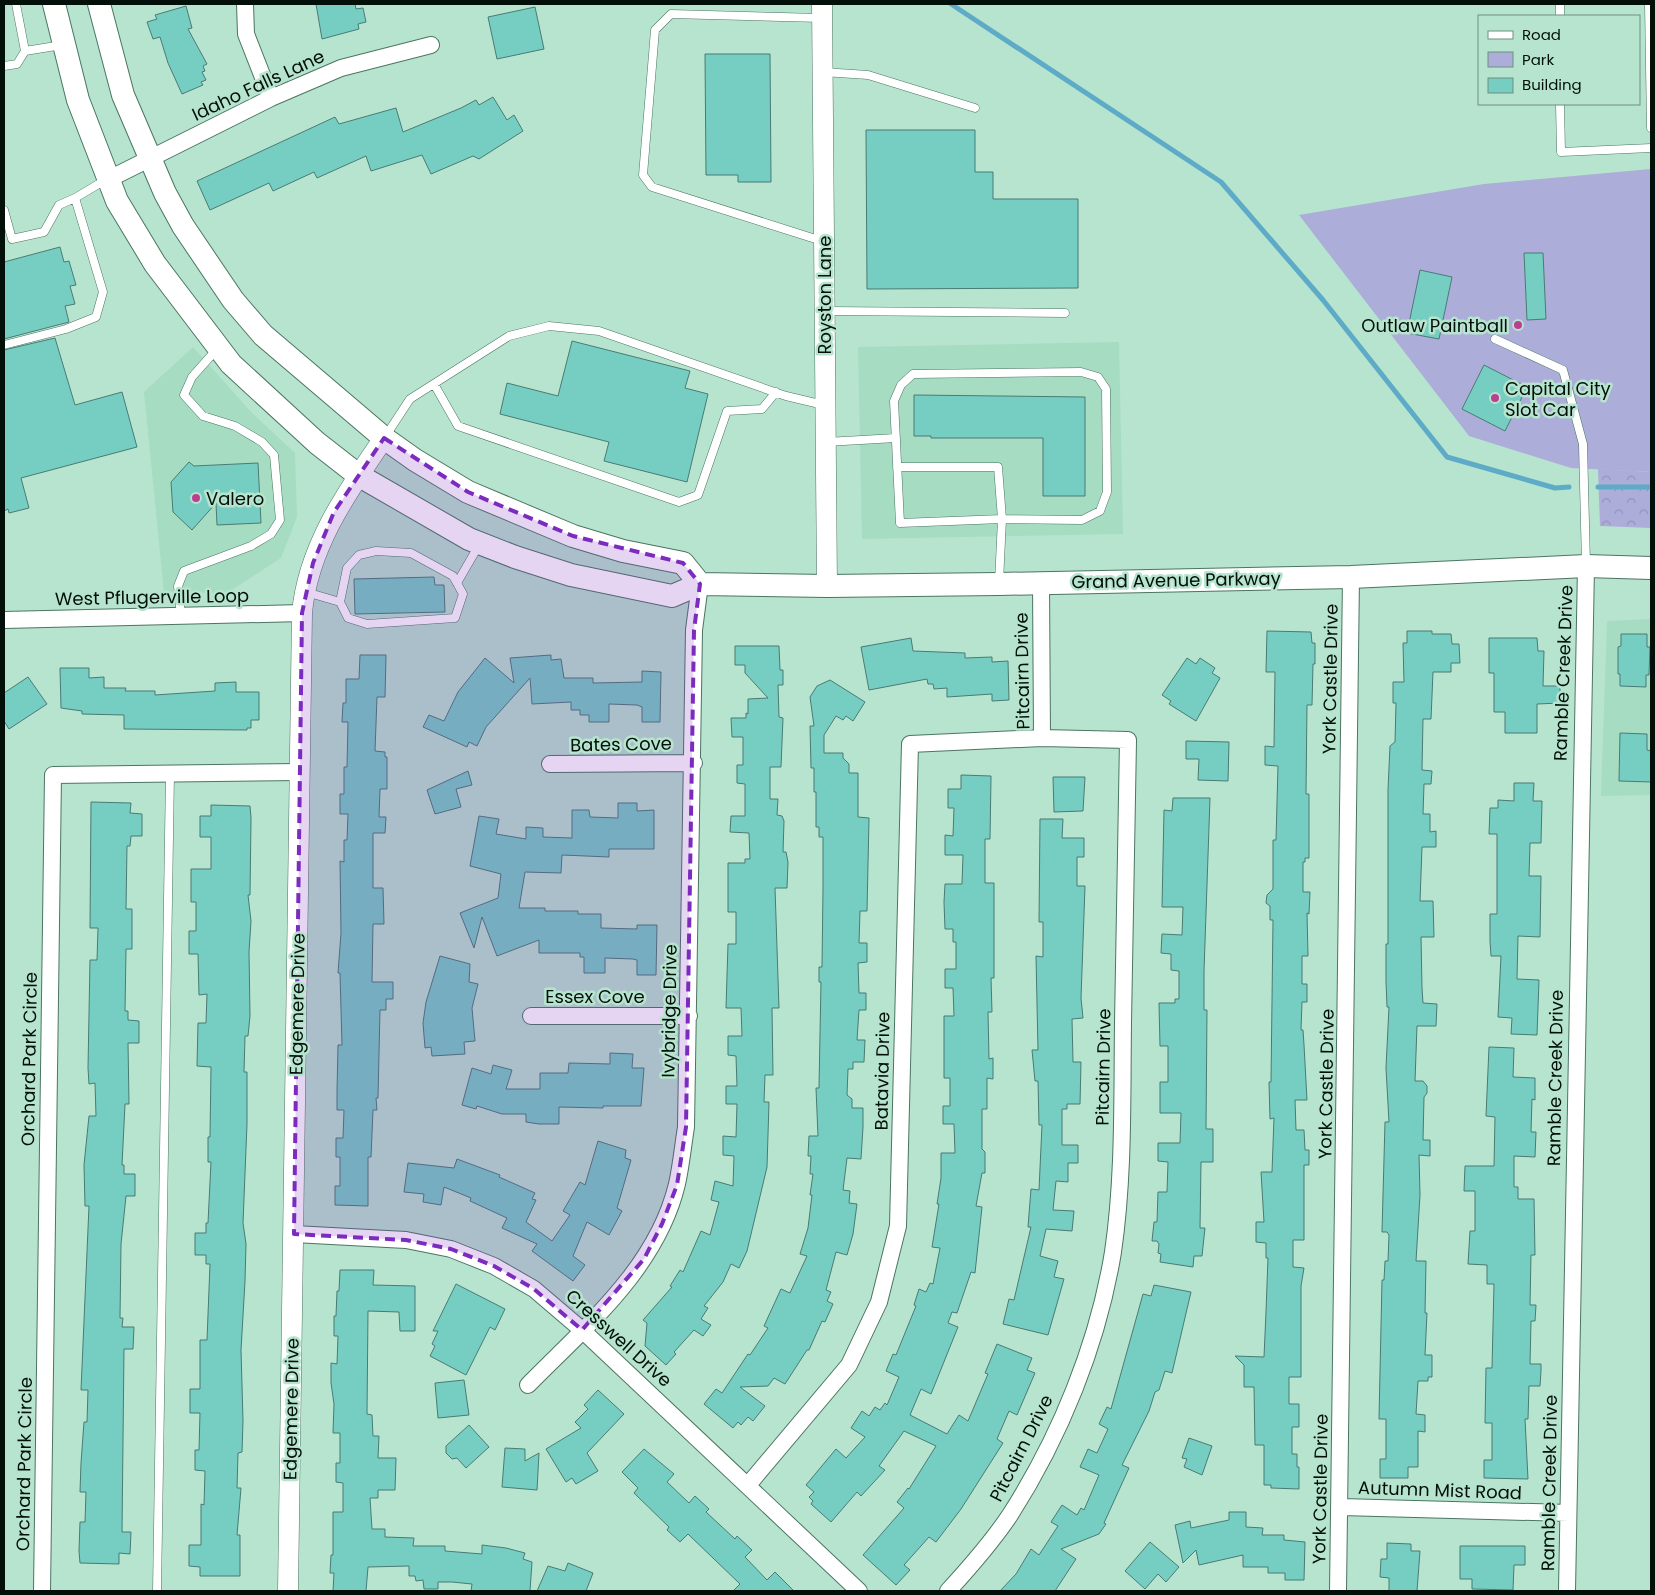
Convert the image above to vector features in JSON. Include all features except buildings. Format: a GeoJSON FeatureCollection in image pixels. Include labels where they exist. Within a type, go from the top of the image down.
{"type":"FeatureCollection","features":[{"type":"Feature","properties":{"kind":"main road","name":"Grand Avenue Parkway"},"geometry":{"type":"LineString","coordinates":[[54,4],[78,100],[117,201],[156,264],[218,347],[232,364],[273,403],[317,443],[358,475],[414,509],[480,543],[571,575],[672,596],[700,584],[827,586],[999,584],[1352,577],[1586,566],[1651,568]]}},
{"type":"Feature","properties":{"kind":"main road"},"geometry":{"type":"LineString","coordinates":[[99,4],[123,95],[150,158],[183,226],[233,300],[263,335],[384,438],[415,460],[476,495],[573,536],[623,551],[683,563],[700,584]]}},
{"type":"Feature","properties":{"kind":"street"},"geometry":{"type":"LineString","coordinates":[[246,4],[246,34],[271,98]]}},
{"type":"Feature","properties":{"kind":"street","name":"Royston Lane"},"geometry":{"type":"LineString","coordinates":[[822,11],[827,586]]}},
{"type":"Feature","properties":{"kind":"street","name":"Idaho Falls Lane"},"geometry":{"type":"LineString","coordinates":[[109,179],[271,98],[341,68],[431,45]]}},
{"type":"Feature","properties":{"kind":"street","name":"Edgemere Drive"},"geometry":{"type":"LineString","coordinates":[[288,1591],[302,614],[304,592],[313,563],[334,512],[384,438]]}},
{"type":"Feature","properties":{"kind":"street","name":"Ramble Creek Drive"},"geometry":{"type":"LineString","coordinates":[[1567,1591],[1586,566]]}},
{"type":"Feature","properties":{"kind":"street","name":"York Castle Drive"},"geometry":{"type":"LineString","coordinates":[[1338,1591],[1341,1507],[1352,577]]}},
{"type":"Feature","properties":{"kind":"street","name":"Pitcairn Drive"},"geometry":{"type":"LineString","coordinates":[[948,1591],[976,1560],[1010,1515],[1053,1437],[1082,1369],[1095,1326],[1112,1253],[1121,1176],[1128,740],[1042,738],[1041,583]]}},
{"type":"Feature","properties":{"kind":"street","name":"Ivybridge Drive"},"geometry":{"type":"LineString","coordinates":[[528,1385],[620,1291],[644,1260],[662,1224],[677,1185],[686,1128],[694,763],[694,630],[700,584]]}},
{"type":"Feature","properties":{"kind":"street","name":"West Pflugerville Loop"},"geometry":{"type":"LineString","coordinates":[[4,620],[302,614]]}},
{"type":"Feature","properties":{"kind":"street","name":"Batavia Drive"},"geometry":{"type":"LineString","coordinates":[[748,1485],[849,1365],[879,1302],[898,1226],[910,744],[1042,738]]}},
{"type":"Feature","properties":{"kind":"street","name":"Bates Cove"},"geometry":{"type":"LineString","coordinates":[[550,764],[694,763]]}},
{"type":"Feature","properties":{"kind":"street","name":"Orchard Park Circle"},"geometry":{"type":"LineString","coordinates":[[42,1591],[53,775],[300,772]]}},
{"type":"Feature","properties":{"kind":"street","name":"Essex Cove"},"geometry":{"type":"LineString","coordinates":[[530,1016],[689,1016]]}},
{"type":"Feature","properties":{"kind":"street","name":"Cresswell Drive"},"geometry":{"type":"LineString","coordinates":[[294,1234],[406,1240],[451,1249],[494,1266],[534,1289],[582,1330],[858,1591]]}},
{"type":"Feature","properties":{"kind":"street","name":"Autumn Mist Road"},"geometry":{"type":"LineString","coordinates":[[1341,1507],[1568,1514]]}},
{"type":"Feature","properties":{"kind":"lane"},"geometry":{"type":"LineString","coordinates":[[4,66],[17,64],[25,51],[16,4]]}},
{"type":"Feature","properties":{"kind":"lane"},"geometry":{"type":"LineString","coordinates":[[1650,4],[1651,128]]}},
{"type":"Feature","properties":{"kind":"lane"},"geometry":{"type":"LineString","coordinates":[[822,11],[671,14],[655,30],[643,175],[652,187],[824,241]]}},
{"type":"Feature","properties":{"kind":"lane"},"geometry":{"type":"LineString","coordinates":[[25,51],[63,44]]}},
{"type":"Feature","properties":{"kind":"lane"},"geometry":{"type":"LineString","coordinates":[[823,72],[868,75],[975,108]]}},
{"type":"Feature","properties":{"kind":"lane"},"geometry":{"type":"LineString","coordinates":[[1560,105],[1560,152],[1651,148]]}},
{"type":"Feature","properties":{"kind":"lane"},"geometry":{"type":"LineString","coordinates":[[4,210],[6,224],[12,239],[44,232],[59,205],[109,179]]}},
{"type":"Feature","properties":{"kind":"lane"},"geometry":{"type":"LineString","coordinates":[[4,345],[66,328],[96,317],[102,292],[75,198]]}},
{"type":"Feature","properties":{"kind":"lane"},"geometry":{"type":"LineString","coordinates":[[824,311],[1065,313]]}},
{"type":"Feature","properties":{"kind":"lane"},"geometry":{"type":"LineString","coordinates":[[384,438],[410,399],[509,336],[549,326],[599,331],[776,392],[825,405]]}},
{"type":"Feature","properties":{"kind":"lane"},"geometry":{"type":"LineString","coordinates":[[1495,339],[1563,370],[1582,444],[1586,566]]}},
{"type":"Feature","properties":{"kind":"lane"},"geometry":{"type":"LineString","coordinates":[[181,616],[178,586],[184,572],[251,546],[271,534],[280,520],[274,455],[262,442],[235,426],[203,416],[184,395],[192,377],[218,347]]}},
{"type":"Feature","properties":{"kind":"lane"},"geometry":{"type":"LineString","coordinates":[[1081,372],[1098,377],[1106,389],[1107,492],[1100,511],[1082,520],[1002,519],[900,523],[897,467],[894,401],[901,385],[913,374],[1081,372]]}},
{"type":"Feature","properties":{"kind":"lane"},"geometry":{"type":"LineString","coordinates":[[434,384],[458,426],[679,502],[698,495],[727,411],[762,408],[776,392]]}},
{"type":"Feature","properties":{"kind":"lane"},"geometry":{"type":"LineString","coordinates":[[826,442],[896,438]]}},
{"type":"Feature","properties":{"kind":"lane"},"geometry":{"type":"LineString","coordinates":[[897,467],[998,467],[1002,519],[999,584]]}},
{"type":"Feature","properties":{"kind":"lane"},"geometry":{"type":"LineString","coordinates":[[457,582],[480,543]]}},
{"type":"Feature","properties":{"kind":"lane"},"geometry":{"type":"LineString","coordinates":[[376,551],[411,553],[453,576],[463,594],[455,618],[367,624],[348,618],[340,602],[347,568],[359,555],[376,551]]}},
{"type":"Feature","properties":{"kind":"lane"},"geometry":{"type":"LineString","coordinates":[[304,592],[340,602]]}},
{"type":"Feature","properties":{"kind":"lane"},"geometry":{"type":"LineString","coordinates":[[157,1591],[170,774]]}},
{"type":"Feature","properties":{"kind":"highlighted area"},"geometry":{"type":"Polygon","coordinates":[[[384,438],[468,492],[573,536],[683,563],[700,584],[694,630],[686,1127],[677,1185],[662,1224],[644,1259],[582,1330],[534,1289],[494,1266],[451,1249],[406,1240],[294,1234],[302,613],[313,563],[334,512],[384,438]]]}},
{"type":"Feature","properties":{"kind":"shaded area"},"geometry":{"type":"Polygon","coordinates":[[[1119,342],[1123,534],[862,539],[858,347],[1119,342]]]}},
{"type":"Feature","properties":{"kind":"shaded area"},"geometry":{"type":"Polygon","coordinates":[[[193,347],[252,413],[295,453],[297,517],[281,558],[227,593],[164,592],[144,392],[193,347]]]}},
{"type":"Feature","properties":{"kind":"shaded area"},"geometry":{"type":"Polygon","coordinates":[[[1651,619],[1651,795],[1601,796],[1607,621],[1651,619]]]}},
{"type":"Feature","properties":{"kind":"green space","name":"Outlaw Paintball"},"geometry":{"type":"Polygon","coordinates":[[[1651,169],[1651,472],[1571,468],[1469,436],[1299,215],[1484,184],[1651,169]]]}},
{"type":"Feature","properties":{"kind":"green space"},"geometry":{"type":"Polygon","coordinates":[[[1598,469],[1651,472],[1651,528],[1600,526],[1598,469]]]}},
{"type":"Feature","properties":{"kind":"waterway"},"geometry":{"type":"LineString","coordinates":[[951,4],[1221,182],[1323,300],[1447,457],[1555,488],[1569,487]]}},
{"type":"Feature","properties":{"kind":"waterway"},"geometry":{"type":"LineString","coordinates":[[1598,487],[1651,487]]}},
{"type":"Feature","properties":{"kind":"place","name":"Outlaw Paintball"},"geometry":{"type":"Point","coordinates":[1518,325]}},
{"type":"Feature","properties":{"kind":"place","name":"Capital City Slot Car"},"geometry":{"type":"Point","coordinates":[1495,398]}},
{"type":"Feature","properties":{"kind":"place","name":"Valero"},"geometry":{"type":"Point","coordinates":[196,498]}}]}
